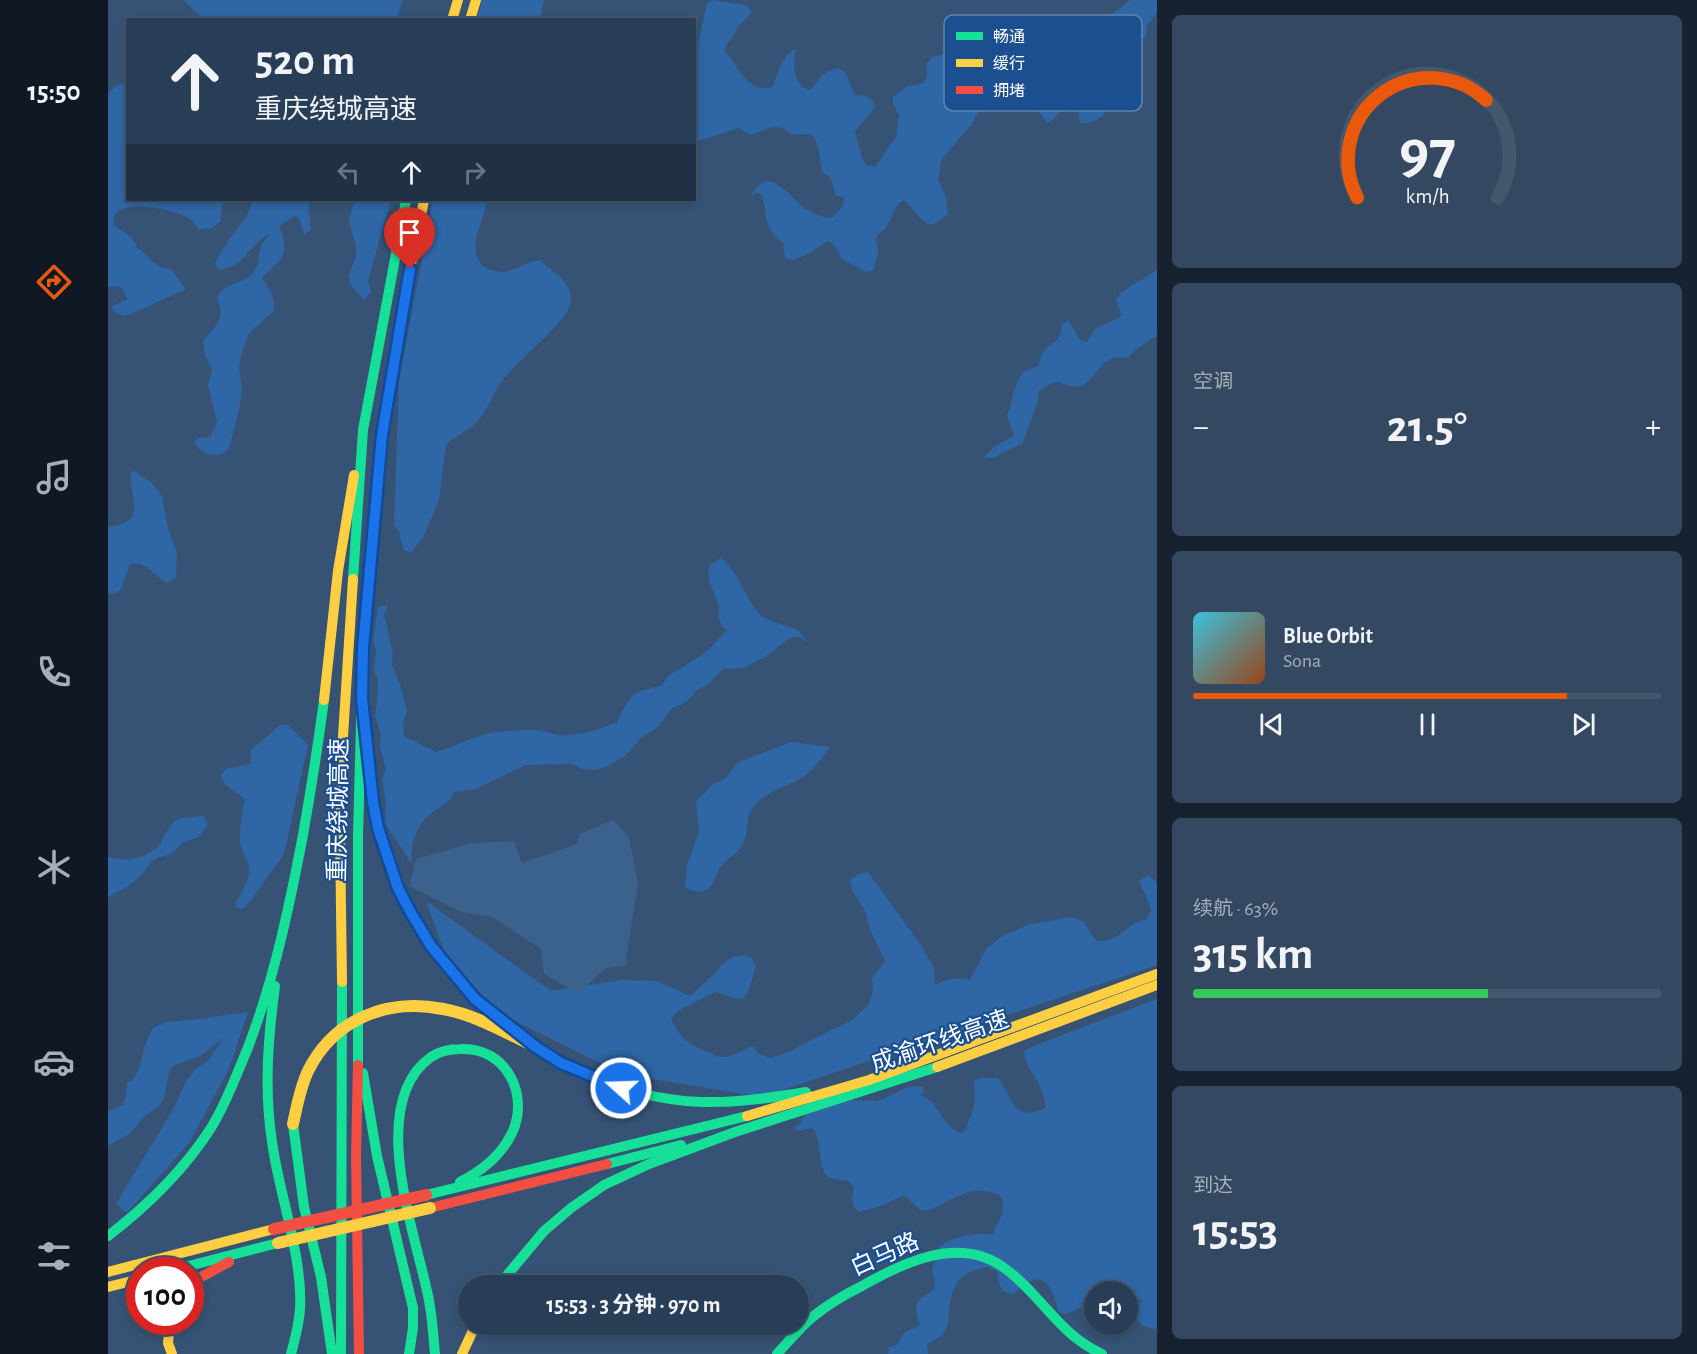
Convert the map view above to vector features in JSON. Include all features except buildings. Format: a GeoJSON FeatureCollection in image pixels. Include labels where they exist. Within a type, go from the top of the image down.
{"type":"FeatureCollection","features":[{"type":"Feature","properties":{"kind":"main road"},"geometry":{"type":"LineString","coordinates":[[453,18],[458,0]]}},
{"type":"Feature","properties":{"kind":"main road"},"geometry":{"type":"LineString","coordinates":[[471,18],[476,0]]}},
{"type":"Feature","properties":{"kind":"main road","name":"重庆绕城高速"},"geometry":{"type":"LineString","coordinates":[[341,1354],[343,1036],[340,836],[343,740],[363,430],[406,201]]}},
{"type":"Feature","properties":{"kind":"main road","name":"重庆绕城高速"},"geometry":{"type":"LineString","coordinates":[[360,1354],[356,1156],[358,835],[363,648],[382,435],[398,331],[424,201]]}},
{"type":"Feature","properties":{"kind":"main road"},"geometry":{"type":"LineString","coordinates":[[108,1236],[133,1217],[159,1192],[204,1138],[228,1097],[256,1027],[278,955],[299,857],[320,733],[335,586],[347,506],[363,430]]}},
{"type":"Feature","properties":{"kind":"main road"},"geometry":{"type":"LineString","coordinates":[[362,699],[373,802],[386,857],[398,888],[431,946],[451,973],[475,999],[536,1047],[561,1063],[621,1088],[666,1098],[702,1102],[772,1098],[869,1080]]}},
{"type":"Feature","properties":{"kind":"main road"},"geometry":{"type":"LineString","coordinates":[[278,955],[267,1061],[268,1097],[276,1169],[301,1290],[301,1316],[297,1339],[291,1354]]}},
{"type":"Feature","properties":{"kind":"main road","name":"成渝环线高速"},"geometry":{"type":"LineString","coordinates":[[869,1080],[1157,974]]}},
{"type":"Feature","properties":{"kind":"main road","name":"成渝环线高速"},"geometry":{"type":"LineString","coordinates":[[735,1132],[941,1066],[1157,985]]}},
{"type":"Feature","properties":{"kind":"main road"},"geometry":{"type":"LineString","coordinates":[[332,1354],[321,1277],[304,1207],[293,1125],[295,1104],[302,1083],[317,1055],[351,1022],[398,1006],[422,1005],[444,1009],[480,1021],[536,1047]]}},
{"type":"Feature","properties":{"kind":"main road"},"geometry":{"type":"LineString","coordinates":[[358,1047],[377,1156],[413,1308],[409,1354]]}},
{"type":"Feature","properties":{"kind":"main road"},"geometry":{"type":"LineString","coordinates":[[426,1195],[470,1178],[505,1147],[516,1125],[519,1106],[517,1087],[510,1073],[496,1058],[465,1048],[430,1057],[409,1080],[402,1102],[399,1128],[400,1162],[406,1209],[426,1285],[435,1354]]}},
{"type":"Feature","properties":{"kind":"main road"},"geometry":{"type":"LineString","coordinates":[[108,1272],[274,1229],[426,1195],[731,1121],[869,1080]]}},
{"type":"Feature","properties":{"kind":"main road"},"geometry":{"type":"LineString","coordinates":[[204,1262],[735,1132]]}},
{"type":"Feature","properties":{"kind":"main road"},"geometry":{"type":"LineString","coordinates":[[507,1275],[544,1231],[604,1185],[649,1164],[735,1132]]}},
{"type":"Feature","properties":{"kind":"main road"},"geometry":{"type":"LineString","coordinates":[[204,1274],[264,1247]]}},
{"type":"Feature","properties":{"kind":"main road","name":"白马路"},"geometry":{"type":"LineString","coordinates":[[777,1354],[822,1309],[887,1271],[920,1257],[960,1252],[987,1255],[1005,1267],[1069,1334],[1087,1348],[1102,1354]]}},
{"type":"Feature","properties":{"kind":"main road"},"geometry":{"type":"LineString","coordinates":[[108,1287],[126,1282]]}},
{"type":"Feature","properties":{"kind":"main road"},"geometry":{"type":"LineString","coordinates":[[169,1335],[168,1343],[172,1354]]}},
{"type":"Feature","properties":{"kind":"main road"},"geometry":{"type":"LineString","coordinates":[[462,1354],[471,1335]]}},
{"type":"Feature","properties":{"kind":"shaded area"},"geometry":{"type":"Polygon","coordinates":[[[183,0],[403,0],[397,18],[203,18],[183,0]]]}},
{"type":"Feature","properties":{"kind":"shaded area"},"geometry":{"type":"Polygon","coordinates":[[[482,0],[544,0],[540,18],[478,18],[482,0]]]}},
{"type":"Feature","properties":{"kind":"shaded area"},"geometry":{"type":"Polygon","coordinates":[[[713,0],[746,5],[752,12],[738,27],[733,38],[727,43],[725,51],[744,77],[756,86],[773,87],[783,60],[796,49],[794,69],[802,87],[810,90],[823,74],[838,68],[845,72],[855,95],[867,97],[875,105],[855,132],[866,165],[875,167],[896,138],[899,116],[893,103],[893,97],[908,86],[922,84],[927,77],[927,63],[932,57],[944,54],[944,111],[980,111],[942,159],[938,179],[945,195],[948,213],[934,224],[928,224],[904,200],[898,204],[886,228],[876,237],[878,254],[873,270],[866,272],[842,259],[834,245],[828,241],[808,254],[793,260],[785,258],[783,242],[772,232],[767,222],[762,196],[757,192],[750,198],[757,187],[764,182],[771,181],[778,184],[808,210],[832,218],[843,206],[844,197],[836,196],[830,177],[823,173],[818,146],[811,134],[793,135],[783,128],[773,127],[750,135],[739,128],[696,142],[696,47],[707,3],[713,0]]]}},
{"type":"Feature","properties":{"kind":"shaded area"},"geometry":{"type":"Polygon","coordinates":[[[1130,0],[1157,0],[1157,12],[1147,26],[1146,35],[1142,40],[1142,15],[1108,15],[1130,0]]]}},
{"type":"Feature","properties":{"kind":"shaded area"},"geometry":{"type":"Polygon","coordinates":[[[126,82],[126,201],[223,201],[220,222],[212,228],[199,230],[190,219],[158,208],[132,207],[121,210],[115,215],[114,225],[132,238],[137,247],[159,267],[171,269],[186,289],[129,315],[113,311],[112,306],[128,299],[121,288],[108,287],[108,94],[117,85],[126,82]]]}},
{"type":"Feature","properties":{"kind":"shaded area"},"geometry":{"type":"Polygon","coordinates":[[[1039,111],[1062,111],[1047,123],[1039,111]]]}},
{"type":"Feature","properties":{"kind":"shaded area"},"geometry":{"type":"Polygon","coordinates":[[[1078,111],[1104,111],[1104,115],[1098,119],[1080,123],[1078,111]]]}},
{"type":"Feature","properties":{"kind":"shaded area"},"geometry":{"type":"Polygon","coordinates":[[[253,201],[310,201],[310,231],[304,234],[299,218],[295,216],[279,226],[283,236],[284,250],[279,261],[262,278],[273,298],[274,311],[249,333],[241,355],[239,367],[242,388],[239,411],[229,448],[220,454],[210,455],[200,450],[194,441],[210,437],[217,422],[208,385],[212,369],[205,355],[203,342],[220,318],[217,298],[220,293],[228,286],[252,274],[256,268],[260,250],[269,235],[258,242],[242,260],[222,270],[217,268],[215,263],[231,236],[247,216],[253,201]]]}},
{"type":"Feature","properties":{"kind":"shaded area"},"geometry":{"type":"Polygon","coordinates":[[[354,201],[391,201],[368,281],[371,292],[364,300],[352,287],[348,277],[356,256],[349,221],[354,201]]]}},
{"type":"Feature","properties":{"kind":"shaded area"},"geometry":{"type":"Polygon","coordinates":[[[433,201],[487,201],[475,244],[479,260],[487,268],[503,272],[540,260],[567,285],[571,298],[570,304],[563,318],[551,332],[517,364],[498,386],[479,419],[446,445],[439,500],[424,536],[412,552],[404,551],[398,530],[394,526],[399,381],[433,201]]]}},
{"type":"Feature","properties":{"kind":"shaded area"},"geometry":{"type":"Polygon","coordinates":[[[1157,270],[1157,335],[1128,358],[1117,357],[1109,360],[1087,383],[1070,386],[1058,382],[1038,392],[1038,401],[1023,443],[993,458],[984,457],[994,447],[1014,436],[1007,415],[1018,380],[1024,372],[1038,366],[1043,352],[1060,336],[1061,325],[1068,320],[1080,340],[1087,342],[1095,329],[1122,316],[1116,300],[1120,293],[1157,270]]]}},
{"type":"Feature","properties":{"kind":"shaded area"},"geometry":{"type":"Polygon","coordinates":[[[132,470],[152,483],[162,496],[168,528],[177,553],[176,578],[168,583],[141,564],[130,564],[120,591],[111,594],[108,592],[108,527],[122,524],[130,519],[134,512],[132,470]]]}},
{"type":"Feature","properties":{"kind":"shaded area"},"geometry":{"type":"Polygon","coordinates":[[[721,558],[732,569],[761,616],[796,629],[809,643],[800,637],[791,637],[765,657],[744,668],[723,669],[689,699],[672,708],[658,727],[641,738],[625,756],[606,767],[594,770],[582,769],[572,764],[526,765],[476,789],[454,792],[445,804],[424,819],[420,825],[413,845],[412,865],[385,823],[386,802],[382,780],[386,769],[380,747],[381,735],[375,716],[378,681],[374,671],[376,650],[373,640],[378,607],[388,605],[384,615],[393,653],[392,665],[407,711],[403,723],[404,736],[436,752],[479,736],[497,732],[535,730],[558,735],[581,734],[617,722],[633,696],[643,690],[662,686],[668,676],[705,653],[727,630],[719,618],[719,605],[709,575],[710,565],[721,558]]]}},
{"type":"Feature","properties":{"kind":"shaded area"},"geometry":{"type":"Polygon","coordinates":[[[280,725],[288,725],[308,745],[284,854],[249,903],[242,909],[235,906],[249,875],[248,864],[240,843],[245,800],[225,784],[221,775],[226,769],[250,764],[251,750],[280,725]]]}},
{"type":"Feature","properties":{"kind":"shaded area"},"geometry":{"type":"Polygon","coordinates":[[[791,742],[830,747],[806,775],[770,793],[757,803],[750,813],[745,840],[741,847],[724,863],[707,890],[694,891],[685,887],[687,866],[699,831],[696,802],[713,784],[725,779],[738,762],[791,742]]]}},
{"type":"Feature","properties":{"kind":"shaded area"},"geometry":{"type":"Polygon","coordinates":[[[204,816],[208,824],[199,837],[184,842],[171,854],[157,858],[150,863],[141,876],[108,897],[108,857],[128,860],[144,856],[157,848],[173,822],[181,818],[204,816]]]}},
{"type":"Feature","properties":{"kind":"shaded area"},"geometry":{"type":"Polygon","coordinates":[[[613,820],[629,837],[638,884],[625,966],[606,968],[578,994],[544,974],[541,949],[492,917],[461,912],[409,886],[416,859],[471,843],[514,841],[522,863],[577,844],[579,834],[613,820]]]}},
{"type":"Feature","properties":{"kind":"shaded area"},"geometry":{"type":"Polygon","coordinates":[[[868,872],[920,944],[934,968],[935,985],[952,979],[970,980],[986,949],[1005,934],[1026,925],[1071,917],[1083,921],[1096,941],[1104,941],[1117,936],[1132,925],[1146,920],[1151,911],[1139,881],[1148,875],[1157,883],[1157,965],[761,1097],[622,1074],[511,1019],[488,1001],[447,959],[426,901],[551,991],[622,980],[657,981],[690,996],[721,965],[733,957],[743,955],[752,958],[756,967],[749,990],[743,999],[715,992],[680,1010],[671,1018],[685,1039],[715,1055],[730,1056],[753,1046],[759,1054],[770,1058],[792,1051],[852,1020],[869,1004],[873,990],[872,978],[885,961],[871,932],[865,911],[853,892],[850,880],[858,874],[868,872]]]}},
{"type":"Feature","properties":{"kind":"shaded area"},"geometry":{"type":"Polygon","coordinates":[[[1157,999],[1157,1329],[1145,1326],[1138,1321],[1138,1307],[1142,1300],[1138,1299],[1138,1281],[1084,1281],[1084,1306],[1066,1314],[1058,1312],[1051,1290],[1044,1281],[1033,1280],[1012,1294],[1007,1293],[999,1283],[997,1272],[989,1267],[972,1271],[955,1286],[950,1301],[947,1327],[941,1336],[927,1344],[928,1354],[888,1354],[889,1347],[897,1345],[904,1333],[920,1325],[916,1307],[919,1300],[934,1289],[935,1281],[932,1271],[939,1247],[951,1240],[966,1236],[995,1235],[994,1229],[1003,1208],[1002,1199],[1000,1195],[982,1191],[969,1192],[921,1211],[904,1195],[860,1212],[853,1204],[854,1187],[850,1182],[826,1175],[821,1163],[818,1139],[812,1128],[797,1131],[794,1126],[800,1124],[808,1110],[851,1100],[878,1101],[905,1088],[921,1086],[925,1092],[920,1095],[933,1103],[949,1125],[961,1133],[967,1129],[974,1107],[974,1080],[982,1078],[998,1078],[1019,1110],[1034,1112],[1045,1108],[1045,1100],[1025,1059],[1024,1051],[1157,999]]]}},
{"type":"Feature","properties":{"kind":"shaded area"},"geometry":{"type":"Polygon","coordinates":[[[248,1012],[229,1069],[189,1143],[127,1213],[116,1204],[175,1106],[186,1081],[196,1069],[209,1060],[223,1038],[202,1055],[173,1066],[169,1073],[164,1098],[159,1106],[146,1115],[129,1134],[108,1146],[108,1111],[122,1105],[126,1097],[127,1083],[138,1070],[152,1029],[166,1022],[248,1012]]]}},
{"type":"Feature","properties":{"kind":"traffic: fast"},"geometry":{"type":"LineString","coordinates":[[353,579],[363,430],[406,201]]}},
{"type":"Feature","properties":{"kind":"traffic: fast"},"geometry":{"type":"LineString","coordinates":[[358,1065],[358,835],[363,648],[371,557]]}},
{"type":"Feature","properties":{"kind":"traffic: fast"},"geometry":{"type":"LineString","coordinates":[[108,1236],[137,1212],[189,1158],[211,1128],[247,1050],[273,970],[286,917],[306,818],[324,700]]}},
{"type":"Feature","properties":{"kind":"traffic: fast"},"geometry":{"type":"LineString","coordinates":[[341,1354],[342,982]]}},
{"type":"Feature","properties":{"kind":"traffic: fast"},"geometry":{"type":"LineString","coordinates":[[275,986],[269,1045],[268,1103],[275,1162],[294,1247],[300,1289],[299,1321],[291,1354]]}},
{"type":"Feature","properties":{"kind":"traffic: fast"},"geometry":{"type":"LineString","coordinates":[[472,994],[521,1036],[548,1054],[607,1082],[638,1092],[669,1099],[702,1102],[754,1100],[806,1092]]}},
{"type":"Feature","properties":{"kind":"traffic: fast"},"geometry":{"type":"LineString","coordinates":[[435,1354],[429,1299],[400,1168],[398,1135],[402,1104],[412,1077],[431,1057],[453,1049],[477,1050],[502,1065],[516,1089],[518,1104],[517,1118],[512,1133],[497,1156],[476,1173],[460,1182]]}},
{"type":"Feature","properties":{"kind":"traffic: fast"},"geometry":{"type":"LineString","coordinates":[[507,1275],[544,1231],[571,1208],[604,1185],[649,1164],[735,1132],[937,1067]]}},
{"type":"Feature","properties":{"kind":"traffic: fast"},"geometry":{"type":"LineString","coordinates":[[363,1073],[377,1156],[413,1308],[409,1354]]}},
{"type":"Feature","properties":{"kind":"traffic: fast"},"geometry":{"type":"LineString","coordinates":[[426,1195],[747,1116]]}},
{"type":"Feature","properties":{"kind":"traffic: fast"},"geometry":{"type":"LineString","coordinates":[[293,1124],[304,1207],[321,1277],[332,1354]]}},
{"type":"Feature","properties":{"kind":"traffic: fast"},"geometry":{"type":"LineString","coordinates":[[607,1164],[681,1145]]}},
{"type":"Feature","properties":{"kind":"traffic: fast"},"geometry":{"type":"LineString","coordinates":[[204,1262],[278,1243]]}},
{"type":"Feature","properties":{"kind":"traffic: fast"},"geometry":{"type":"LineString","coordinates":[[777,1354],[810,1319],[844,1296],[913,1261],[950,1253],[986,1258],[1003,1267],[1073,1335],[1102,1354]]}},
{"type":"Feature","properties":{"kind":"traffic: slow"},"geometry":{"type":"LineString","coordinates":[[453,18],[458,0]]}},
{"type":"Feature","properties":{"kind":"traffic: slow"},"geometry":{"type":"LineString","coordinates":[[471,18],[476,0]]}},
{"type":"Feature","properties":{"kind":"traffic: slow"},"geometry":{"type":"LineString","coordinates":[[406,289],[424,201]]}},
{"type":"Feature","properties":{"kind":"traffic: slow"},"geometry":{"type":"LineString","coordinates":[[324,700],[338,571],[354,475]]}},
{"type":"Feature","properties":{"kind":"traffic: slow"},"geometry":{"type":"LineString","coordinates":[[342,982],[340,836],[342,752],[353,579]]}},
{"type":"Feature","properties":{"kind":"traffic: slow"},"geometry":{"type":"LineString","coordinates":[[747,1116],[869,1080],[1157,974]]}},
{"type":"Feature","properties":{"kind":"traffic: slow"},"geometry":{"type":"LineString","coordinates":[[937,1067],[1157,985]]}},
{"type":"Feature","properties":{"kind":"traffic: slow"},"geometry":{"type":"LineString","coordinates":[[293,1124],[303,1084],[319,1053],[332,1038],[364,1016],[402,1007],[422,1006],[443,1009],[491,1025],[536,1047]]}},
{"type":"Feature","properties":{"kind":"traffic: slow"},"geometry":{"type":"LineString","coordinates":[[278,1243],[430,1208]]}},
{"type":"Feature","properties":{"kind":"traffic: slow"},"geometry":{"type":"LineString","coordinates":[[108,1272],[274,1229]]}},
{"type":"Feature","properties":{"kind":"traffic: slow"},"geometry":{"type":"LineString","coordinates":[[108,1287],[126,1282]]}},
{"type":"Feature","properties":{"kind":"traffic: slow"},"geometry":{"type":"LineString","coordinates":[[169,1335],[168,1343],[172,1354]]}},
{"type":"Feature","properties":{"kind":"traffic: slow"},"geometry":{"type":"LineString","coordinates":[[462,1354],[471,1335]]}},
{"type":"Feature","properties":{"kind":"traffic: jam"},"geometry":{"type":"LineString","coordinates":[[371,557],[382,435],[406,289]]}},
{"type":"Feature","properties":{"kind":"traffic: jam"},"geometry":{"type":"LineString","coordinates":[[367,754],[378,822],[397,884],[428,941],[448,968],[472,994]]}},
{"type":"Feature","properties":{"kind":"traffic: jam"},"geometry":{"type":"LineString","coordinates":[[358,1065],[356,1156],[359,1354]]}},
{"type":"Feature","properties":{"kind":"traffic: jam"},"geometry":{"type":"LineString","coordinates":[[430,1208],[607,1164]]}},
{"type":"Feature","properties":{"kind":"traffic: jam"},"geometry":{"type":"LineString","coordinates":[[274,1229],[426,1195]]}},
{"type":"Feature","properties":{"kind":"traffic: jam"},"geometry":{"type":"LineString","coordinates":[[204,1275],[229,1262]]}},
{"type":"Feature","properties":{"kind":"route"},"geometry":{"type":"LineString","coordinates":[[410,269],[382,435],[363,648],[362,699],[378,828],[398,888],[411,913],[451,973],[475,999],[536,1047],[561,1063],[621,1088]]}}]}
